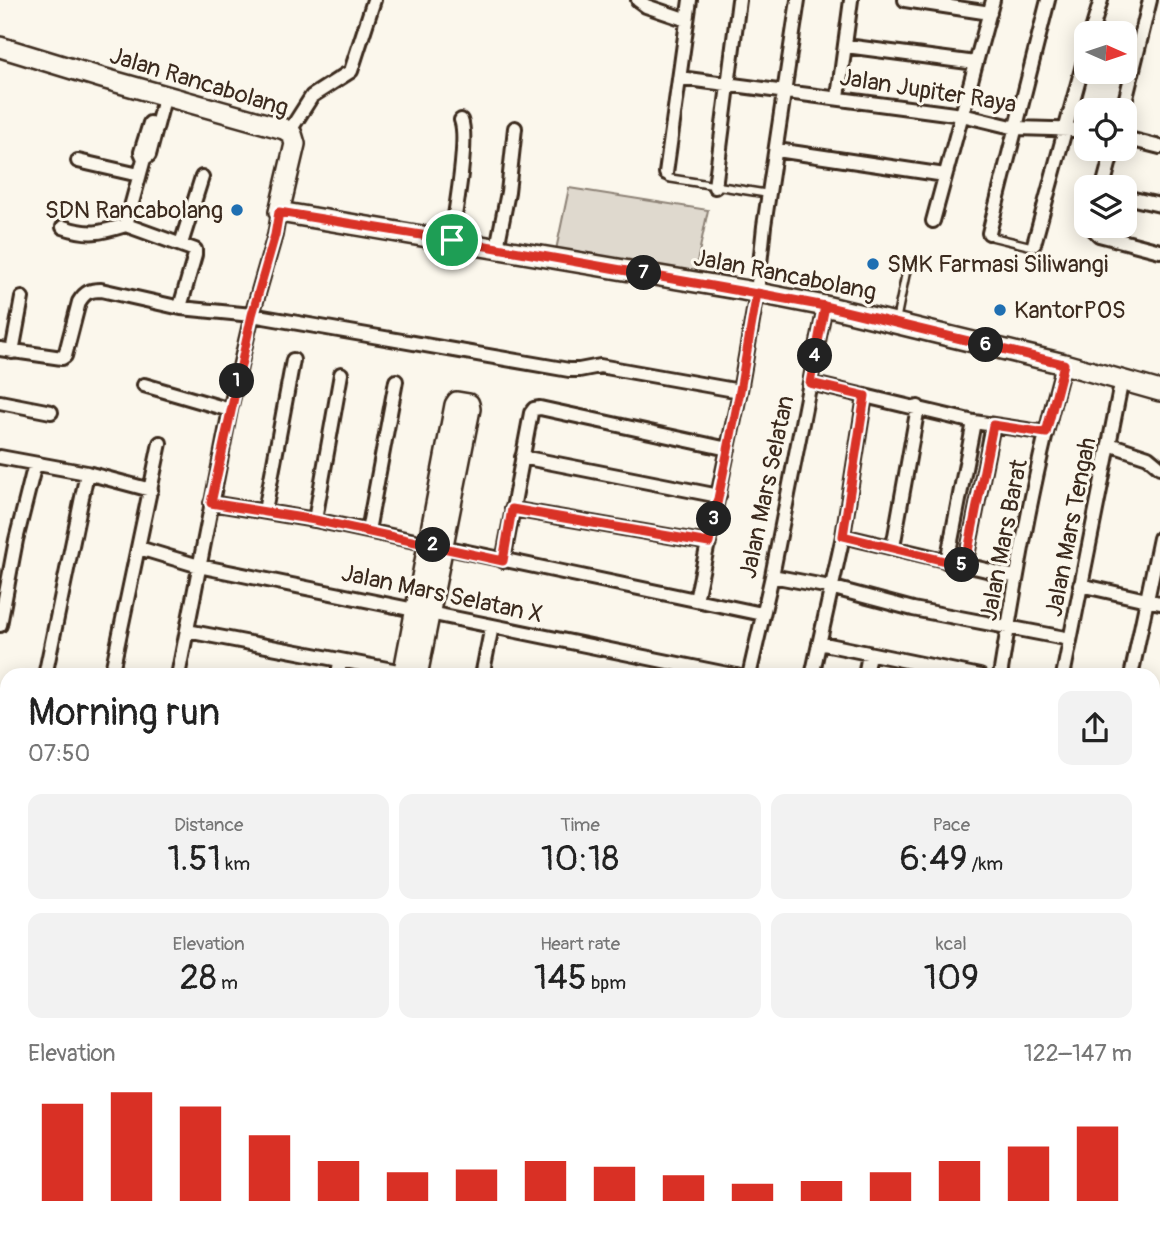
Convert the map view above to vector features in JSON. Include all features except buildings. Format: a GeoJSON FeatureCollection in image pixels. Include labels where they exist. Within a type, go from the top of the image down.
{"type":"FeatureCollection","features":[{"type":"Feature","properties":{"kind":"street"},"geometry":{"type":"LineString","coordinates":[[289,132],[316,93],[351,71],[374,0]]}},
{"type":"Feature","properties":{"kind":"street"},"geometry":{"type":"LineString","coordinates":[[638,0],[646,6],[687,20]]}},
{"type":"Feature","properties":{"kind":"street"},"geometry":{"type":"LineString","coordinates":[[666,173],[690,0]]}},
{"type":"Feature","properties":{"kind":"street"},"geometry":{"type":"LineString","coordinates":[[715,187],[739,0]]}},
{"type":"Feature","properties":{"kind":"street"},"geometry":{"type":"LineString","coordinates":[[696,600],[740,391],[757,293],[764,226],[799,0]]}},
{"type":"Feature","properties":{"kind":"street"},"geometry":{"type":"LineString","coordinates":[[838,97],[851,0]]}},
{"type":"Feature","properties":{"kind":"street"},"geometry":{"type":"LineString","coordinates":[[905,0],[990,13]]}},
{"type":"Feature","properties":{"kind":"street"},"geometry":{"type":"LineString","coordinates":[[933,222],[993,0]]}},
{"type":"Feature","properties":{"kind":"street"},"geometry":{"type":"LineString","coordinates":[[989,233],[1048,0]]}},
{"type":"Feature","properties":{"kind":"street"},"geometry":{"type":"LineString","coordinates":[[1095,21],[1101,0]]}},
{"type":"Feature","properties":{"kind":"street"},"geometry":{"type":"LineString","coordinates":[[1126,98],[1150,0]]}},
{"type":"Feature","properties":{"kind":"street"},"geometry":{"type":"LineString","coordinates":[[846,46],[976,63]]}},
{"type":"Feature","properties":{"kind":"street","name":"Jalan Rancabolang"},"geometry":{"type":"LineString","coordinates":[[0,47],[284,129],[292,134],[295,144],[279,212],[825,306],[1160,391]]}},
{"type":"Feature","properties":{"kind":"street","name":"Jalan Jupiter Raya"},"geometry":{"type":"LineString","coordinates":[[680,78],[962,115],[1016,128],[1074,130]]}},
{"type":"Feature","properties":{"kind":"street"},"geometry":{"type":"LineString","coordinates":[[1034,244],[1077,84]]}},
{"type":"Feature","properties":{"kind":"street"},"geometry":{"type":"LineString","coordinates":[[126,225],[144,159],[142,148],[162,94]]}},
{"type":"Feature","properties":{"kind":"street"},"geometry":{"type":"LineString","coordinates":[[452,240],[464,133],[461,120]]}},
{"type":"Feature","properties":{"kind":"street"},"geometry":{"type":"LineString","coordinates":[[497,248],[508,192],[515,128]]}},
{"type":"Feature","properties":{"kind":"street","name":"Jalan Jupiter Raya"},"geometry":{"type":"LineString","coordinates":[[1063,130],[1074,134]]}},
{"type":"Feature","properties":{"kind":"street"},"geometry":{"type":"LineString","coordinates":[[1137,141],[1160,147]]}},
{"type":"Feature","properties":{"kind":"street"},"geometry":{"type":"LineString","coordinates":[[777,150],[945,176]]}},
{"type":"Feature","properties":{"kind":"street"},"geometry":{"type":"LineString","coordinates":[[78,161],[139,175]]}},
{"type":"Feature","properties":{"kind":"street"},"geometry":{"type":"LineString","coordinates":[[181,244],[202,177]]}},
{"type":"Feature","properties":{"kind":"street"},"geometry":{"type":"LineString","coordinates":[[1137,200],[1160,205]]}},
{"type":"Feature","properties":{"kind":"street"},"geometry":{"type":"LineString","coordinates":[[180,668],[230,410],[279,212]]}},
{"type":"Feature","properties":{"kind":"street"},"geometry":{"type":"LineString","coordinates":[[63,227],[80,233],[100,233],[126,225],[192,247],[195,255],[180,307]]}},
{"type":"Feature","properties":{"kind":"street"},"geometry":{"type":"LineString","coordinates":[[1110,238],[1160,251]]}},
{"type":"Feature","properties":{"kind":"street"},"geometry":{"type":"LineString","coordinates":[[22,298],[6,351],[61,358],[65,356],[79,302],[90,290],[101,290],[180,307],[252,315],[569,370],[600,366],[740,391]]}},
{"type":"Feature","properties":{"kind":"street","name":"Jalan Mars Selatan"},"geometry":{"type":"LineString","coordinates":[[751,668],[772,576],[825,306]]}},
{"type":"Feature","properties":{"kind":"street"},"geometry":{"type":"LineString","coordinates":[[265,512],[293,360]]}},
{"type":"Feature","properties":{"kind":"street","name":"Jalan Mars Barat"},"geometry":{"type":"LineString","coordinates":[[1001,668],[1016,577],[1046,433],[1063,368]]}},
{"type":"Feature","properties":{"kind":"street"},"geometry":{"type":"LineString","coordinates":[[315,520],[341,374]]}},
{"type":"Feature","properties":{"kind":"street"},"geometry":{"type":"LineString","coordinates":[[368,531],[396,381]]}},
{"type":"Feature","properties":{"kind":"street"},"geometry":{"type":"LineString","coordinates":[[810,383],[974,422],[1046,433]]}},
{"type":"Feature","properties":{"kind":"street","name":"Jalan Mars Tengah"},"geometry":{"type":"LineString","coordinates":[[1065,668],[1122,383]]}},
{"type":"Feature","properties":{"kind":"street"},"geometry":{"type":"LineString","coordinates":[[144,385],[230,410]]}},
{"type":"Feature","properties":{"kind":"street"},"geometry":{"type":"LineString","coordinates":[[813,668],[843,536],[865,396]]}},
{"type":"Feature","properties":{"kind":"street"},"geometry":{"type":"LineString","coordinates":[[409,668],[470,407],[462,401],[455,405],[436,545]]}},
{"type":"Feature","properties":{"kind":"street"},"geometry":{"type":"LineString","coordinates":[[0,402],[51,412]]}},
{"type":"Feature","properties":{"kind":"street"},"geometry":{"type":"LineString","coordinates":[[893,547],[918,407]]}},
{"type":"Feature","properties":{"kind":"street"},"geometry":{"type":"LineString","coordinates":[[503,561],[522,457],[534,409],[540,408],[728,449]]}},
{"type":"Feature","properties":{"kind":"street"},"geometry":{"type":"LineString","coordinates":[[947,562],[974,422]]}},
{"type":"Feature","properties":{"kind":"street"},"geometry":{"type":"LineString","coordinates":[[965,566],[993,425]]}},
{"type":"Feature","properties":{"kind":"street"},"geometry":{"type":"LineString","coordinates":[[113,668],[160,443]]}},
{"type":"Feature","properties":{"kind":"street"},"geometry":{"type":"LineString","coordinates":[[1109,444],[1148,457],[1160,467]]}},
{"type":"Feature","properties":{"kind":"street"},"geometry":{"type":"LineString","coordinates":[[0,457],[87,473],[151,490]]}},
{"type":"Feature","properties":{"kind":"street"},"geometry":{"type":"LineString","coordinates":[[522,457],[719,496]]}},
{"type":"Feature","properties":{"kind":"street"},"geometry":{"type":"LineString","coordinates":[[0,625],[16,540],[35,464]]}},
{"type":"Feature","properties":{"kind":"street"},"geometry":{"type":"LineString","coordinates":[[47,668],[87,473]]}},
{"type":"Feature","properties":{"kind":"street"},"geometry":{"type":"LineString","coordinates":[[211,503],[315,520],[762,614]]}},
{"type":"Feature","properties":{"kind":"street"},"geometry":{"type":"LineString","coordinates":[[512,509],[709,543]]}},
{"type":"Feature","properties":{"kind":"street"},"geometry":{"type":"LineString","coordinates":[[843,536],[1016,577]]}},
{"type":"Feature","properties":{"kind":"street"},"geometry":{"type":"LineString","coordinates":[[1133,668],[1160,538]]}},
{"type":"Feature","properties":{"kind":"street","name":"Jalan Mars Selatan X"},"geometry":{"type":"LineString","coordinates":[[139,548],[199,566],[699,668]]}},
{"type":"Feature","properties":{"kind":"street"},"geometry":{"type":"LineString","coordinates":[[772,576],[830,587],[914,609],[1070,639]]}},
{"type":"Feature","properties":{"kind":"street"},"geometry":{"type":"LineString","coordinates":[[1080,585],[1160,603]]}},
{"type":"Feature","properties":{"kind":"street"},"geometry":{"type":"LineString","coordinates":[[484,668],[492,625]]}},
{"type":"Feature","properties":{"kind":"street"},"geometry":{"type":"LineString","coordinates":[[187,631],[377,668]]}},
{"type":"Feature","properties":{"kind":"street"},"geometry":{"type":"LineString","coordinates":[[818,643],[940,668]]}},
{"type":"Feature","properties":{"kind":"street"},"geometry":{"type":"LineString","coordinates":[[866,668],[869,654]]}},
{"type":"Feature","properties":{"kind":"street"},"geometry":{"type":"LineString","coordinates":[[339,668],[340,661]]}},
{"type":"Feature","properties":{"kind":"lane"},"geometry":{"type":"LineString","coordinates":[[666,173],[668,178],[769,194]]}},
{"type":"Feature","properties":{"kind":"lane"},"geometry":{"type":"LineString","coordinates":[[989,233],[993,237],[1030,246],[1034,244]]}},
{"type":"Feature","properties":{"kind":"lane"},"geometry":{"type":"LineString","coordinates":[[896,323],[908,263]]}},
{"type":"Feature","properties":{"kind":"shaded area"},"geometry":{"type":"Polygon","coordinates":[[[569,188],[708,210],[695,272],[556,250],[569,188]]]}},
{"type":"Feature","properties":{"kind":"place","name":"SDN Rancabolang"},"geometry":{"type":"Point","coordinates":[237,210]}},
{"type":"Feature","properties":{"kind":"place","name":"SMK Farmasi Siliwangi"},"geometry":{"type":"Point","coordinates":[873,264]}},
{"type":"Feature","properties":{"kind":"place","name":"KantorPOS"},"geometry":{"type":"Point","coordinates":[1000,310]}},
{"type":"Feature","properties":{"kind":"route"},"geometry":{"type":"LineString","coordinates":[[452,240],[279,212],[252,315],[211,503],[315,520],[503,561],[512,509],[709,543],[757,293],[825,306],[810,383],[865,396],[843,536],[965,566],[993,425],[1046,433],[1064,364],[825,306],[808,302],[743,290],[452,240]]}}]}
